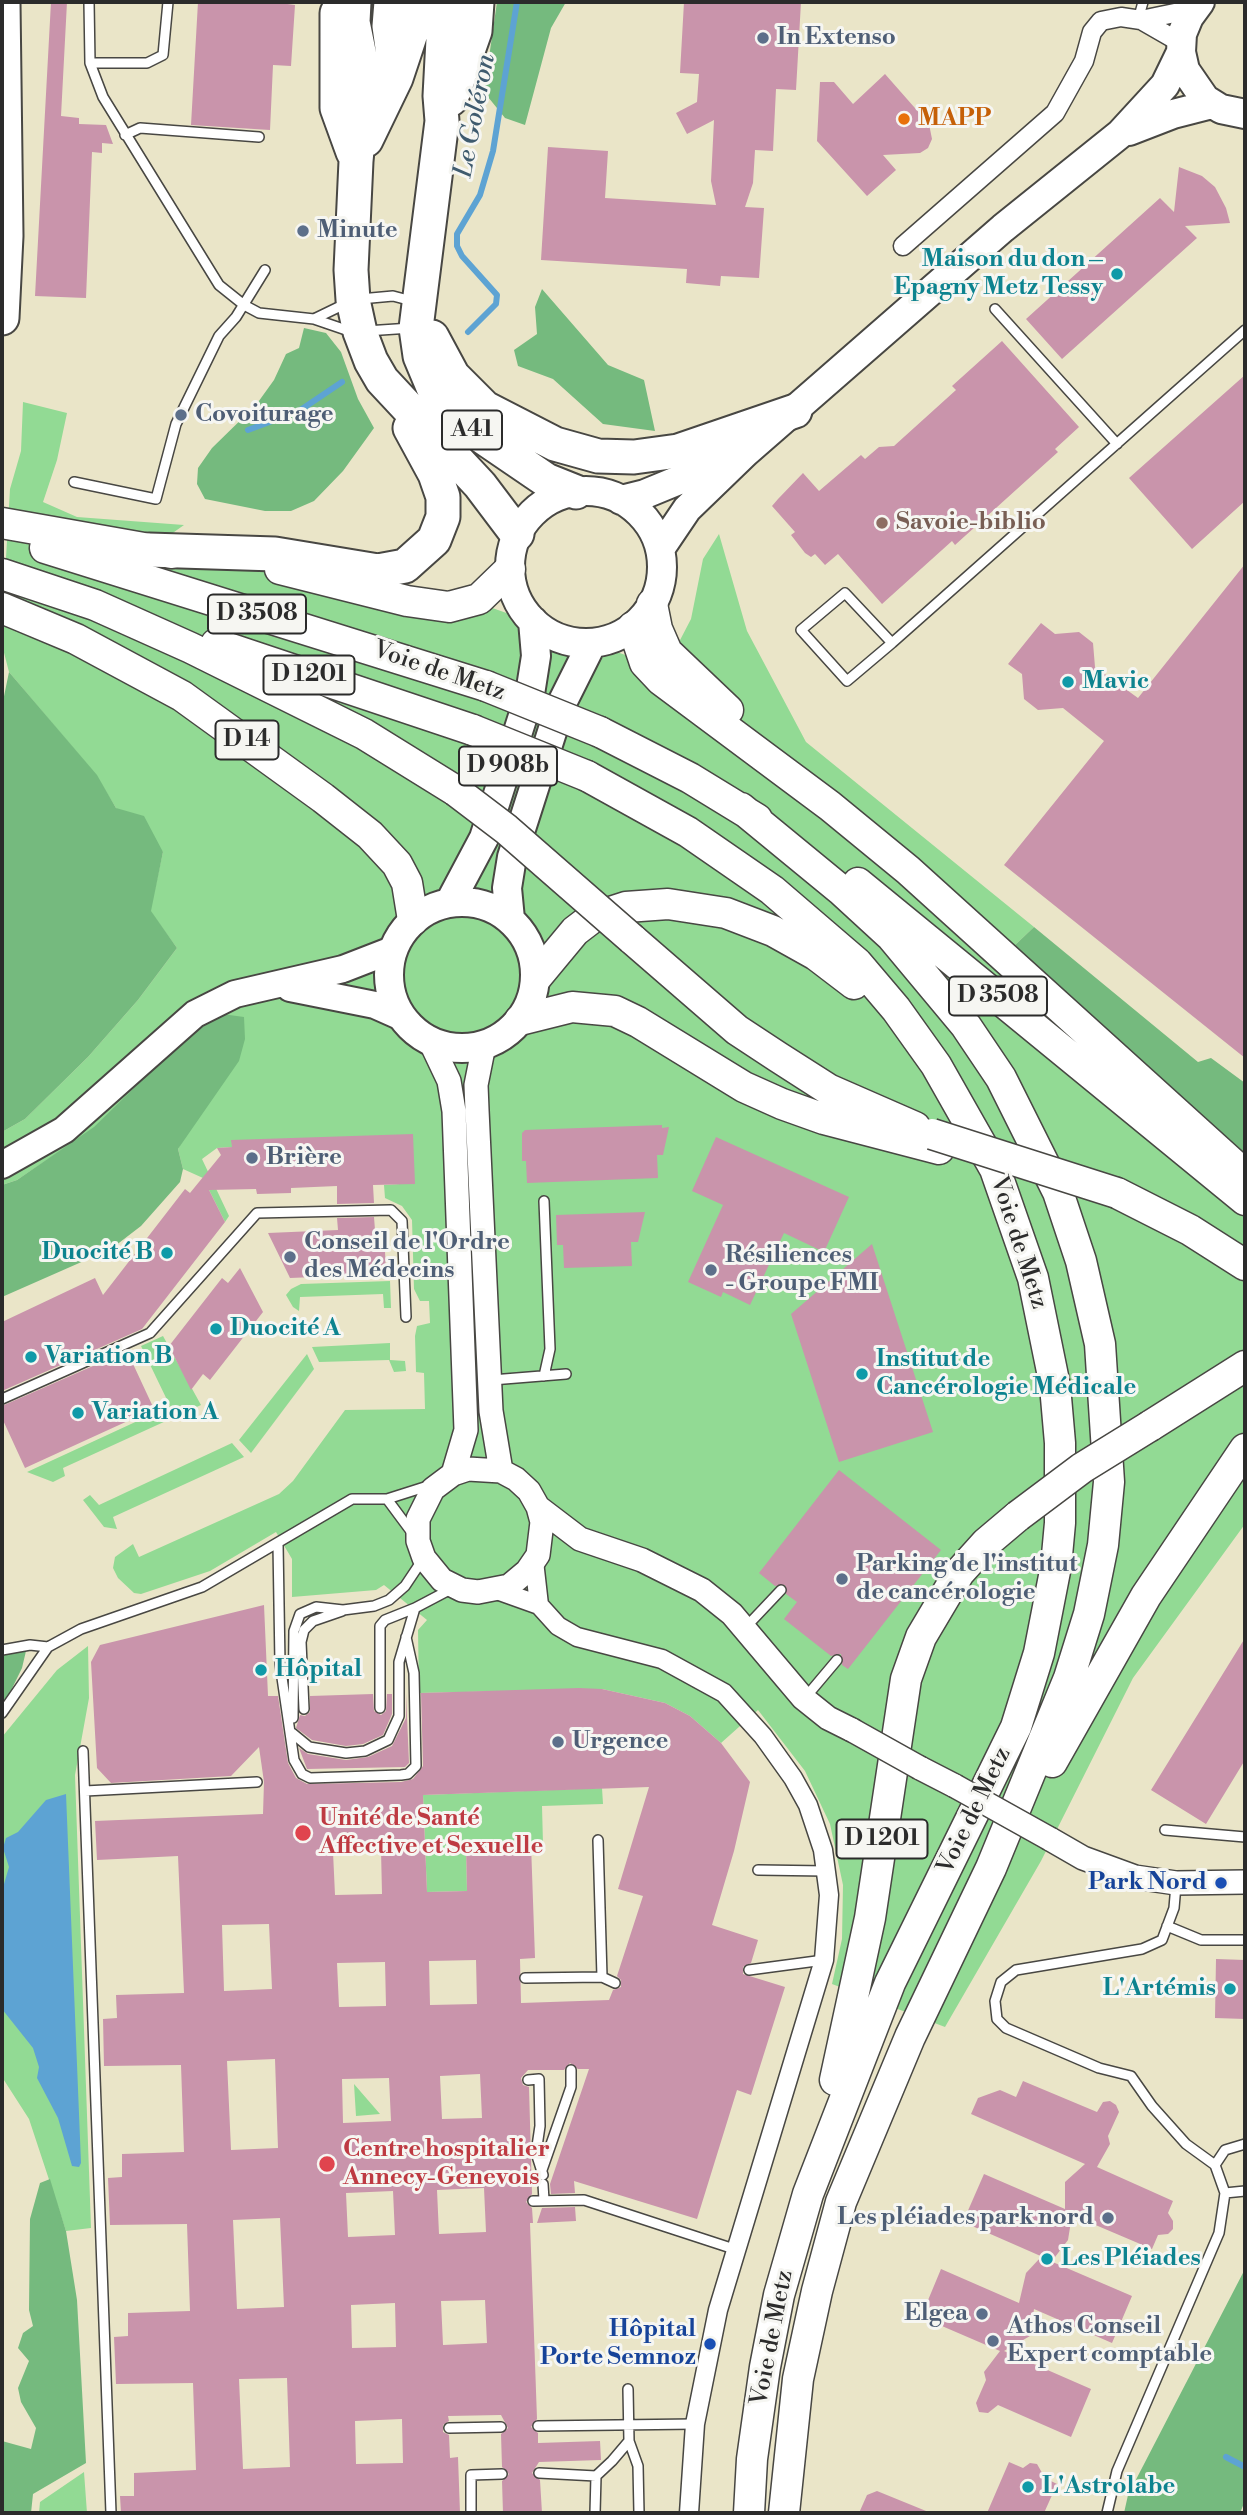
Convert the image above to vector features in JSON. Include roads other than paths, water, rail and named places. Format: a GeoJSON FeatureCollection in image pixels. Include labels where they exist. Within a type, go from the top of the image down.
{"type":"FeatureCollection","features":[{"type":"Feature","properties":{"kind":"highway"},"geometry":{"type":"LineString","coordinates":[[2,318],[6,236],[3,2]]}},
{"type":"Feature","properties":{"kind":"highway"},"geometry":{"type":"LineString","coordinates":[[316,2],[316,22],[337,108],[356,161]]}},
{"type":"Feature","properties":{"kind":"highway"},"geometry":{"type":"LineString","coordinates":[[337,2],[337,108]]}},
{"type":"Feature","properties":{"kind":"highway"},"geometry":{"type":"LineString","coordinates":[[354,2],[353,22],[380,77]]}},
{"type":"Feature","properties":{"kind":"highway"},"geometry":{"type":"LineString","coordinates":[[370,2],[380,77]]}},
{"type":"Feature","properties":{"kind":"highway"},"geometry":{"type":"LineString","coordinates":[[149,550],[275,554],[378,571],[396,569],[414,560],[426,551],[438,532],[443,517],[443,497],[435,474],[371,361],[356,316],[356,161],[380,77],[391,2]]}},
{"type":"Feature","properties":{"kind":"highway"},"geometry":{"type":"LineString","coordinates":[[380,77],[414,27],[416,2]]}},
{"type":"Feature","properties":{"kind":"highway"},"geometry":{"type":"LineString","coordinates":[[430,2],[429,27],[445,104]]}},
{"type":"Feature","properties":{"kind":"highway"},"geometry":{"type":"LineString","coordinates":[[445,2],[445,104]]}},
{"type":"Feature","properties":{"kind":"highway"},"geometry":{"type":"LineString","coordinates":[[461,2],[417,316],[438,354],[469,395],[485,408],[521,428],[578,451],[616,457],[663,454],[696,446],[795,411]]}},
{"type":"Feature","properties":{"kind":"highway"},"geometry":{"type":"LineString","coordinates":[[445,104],[475,32],[477,2]]}},
{"type":"Feature","properties":{"kind":"highway","name":"A41"},"geometry":{"type":"LineString","coordinates":[[417,316],[425,371],[441,400],[458,420],[546,480],[576,492]]}},
{"type":"Feature","properties":{"kind":"highway"},"geometry":{"type":"LineString","coordinates":[[382,380],[480,485],[517,534]]}},
{"type":"Feature","properties":{"kind":"highway"},"geometry":{"type":"LineString","coordinates":[[15,532],[277,569],[440,607],[462,605],[479,599],[510,569]]}},
{"type":"Feature","properties":{"kind":"highway","name":"Voie de Metz"},"geometry":{"type":"LineString","coordinates":[[15,532],[486,686],[600,732],[690,778],[741,808]]}},
{"type":"Feature","properties":{"kind":"highway"},"geometry":{"type":"LineString","coordinates":[[13,577],[95,605],[364,734],[456,791],[506,829],[737,1030],[800,1072],[936,1142]]}},
{"type":"Feature","properties":{"kind":"highway"},"geometry":{"type":"LineString","coordinates":[[652,604],[657,629],[667,652],[830,806]]}},
{"type":"Feature","properties":{"kind":"highway","name":"D 1201"},"geometry":{"type":"LineString","coordinates":[[95,605],[473,730],[587,776],[688,832],[816,925],[857,963],[918,1037],[957,1100]]}},
{"type":"Feature","properties":{"kind":"highway","name":"D 14"},"geometry":{"type":"LineString","coordinates":[[13,613],[114,657],[182,696],[226,725],[359,826],[397,864],[407,883],[413,920]]}},
{"type":"Feature","properties":{"kind":"highway"},"geometry":{"type":"LineString","coordinates":[[633,627],[645,663],[661,680],[830,806],[908,870],[1182,1121],[1245,1175]]}},
{"type":"Feature","properties":{"kind":"highway"},"geometry":{"type":"LineString","coordinates":[[741,808],[842,891],[891,936],[966,1026],[1001,1078],[1031,1134],[1058,1192],[1081,1261],[1100,1344],[1106,1408],[1109,1482],[1103,1545],[1089,1614],[1069,1678],[991,1868]]}},
{"type":"Feature","properties":{"kind":"highway","name":"D 3508"},"geometry":{"type":"LineString","coordinates":[[741,808],[842,871],[885,903],[1245,1200]]}},
{"type":"Feature","properties":{"kind":"highway"},"geometry":{"type":"LineString","coordinates":[[536,978],[575,930],[605,912],[647,904],[668,904],[726,914],[790,939],[838,970],[898,1027],[957,1100]]}},
{"type":"Feature","properties":{"kind":"highway"},"geometry":{"type":"LineString","coordinates":[[520,1020],[572,1007],[615,1011],[638,1022],[744,1087],[782,1104],[824,1119],[936,1142],[1079,1180],[1117,1193],[1190,1230],[1245,1265]]}},
{"type":"Feature","properties":{"kind":"highway","name":"Voie de Metz"},"geometry":{"type":"LineString","coordinates":[[749,2513],[752,2459],[765,2367],[779,2295],[808,2194],[890,1983],[1016,1727],[1039,1653],[1056,1566],[1060,1443],[1055,1386],[1043,1319],[1016,1224],[995,1169],[957,1100]]}},
{"type":"Feature","properties":{"kind":"highway"},"geometry":{"type":"LineString","coordinates":[[1182,1121],[1245,1188]]}},
{"type":"Feature","properties":{"kind":"highway","name":"D 1201"},"geometry":{"type":"LineString","coordinates":[[808,2194],[865,1945],[906,1679],[921,1637],[959,1573],[986,1543],[1018,1516],[1082,1468],[1245,1366]]}},
{"type":"Feature","properties":{"kind":"highway"},"geometry":{"type":"LineString","coordinates":[[991,1868],[1146,1597],[1245,1449]]}},
{"type":"Feature","properties":{"kind":"highway","name":"Voie de Metz"},"geometry":{"type":"LineString","coordinates":[[784,2513],[797,2379],[841,2202],[910,2037],[991,1868]]}},
{"type":"Feature","properties":{"kind":"main road"},"geometry":{"type":"LineString","coordinates":[[660,549],[687,509],[746,453],[1003,228],[1119,134],[1165,85],[1181,48],[1185,25],[1197,5]]}},
{"type":"Feature","properties":{"kind":"main road"},"geometry":{"type":"LineString","coordinates":[[1181,48],[1188,78],[1198,93],[1212,104],[1245,114]]}},
{"type":"Feature","properties":{"kind":"main road"},"geometry":{"type":"LineString","coordinates":[[1119,134],[1173,114],[1212,104]]}},
{"type":"Feature","properties":{"kind":"main road"},"geometry":{"type":"LineString","coordinates":[[621,500],[654,490],[746,453]]}},
{"type":"Feature","properties":{"kind":"main road"},"geometry":{"type":"LineString","coordinates":[[594,492],[621,500],[643,517],[660,549],[661,581],[652,604],[633,627],[614,638],[592,643],[556,637],[533,621],[516,597],[510,569],[517,534],[541,506],[558,496],[594,492]]}},
{"type":"Feature","properties":{"kind":"main road","name":"D 908b"},"geometry":{"type":"LineString","coordinates":[[450,902],[484,838],[530,694],[536,656],[533,621]]}},
{"type":"Feature","properties":{"kind":"main road","name":"D 908b"},"geometry":{"type":"LineString","coordinates":[[510,919],[507,888],[512,857],[560,707],[592,643]]}},
{"type":"Feature","properties":{"kind":"main road"},"geometry":{"type":"LineString","coordinates":[[450,902],[488,906],[510,919],[530,946],[536,978],[531,1000],[520,1020],[498,1039],[484,1045],[457,1048],[430,1041],[415,1031],[402,1017],[389,985],[392,950],[413,920],[436,906],[450,902]]}},
{"type":"Feature","properties":{"kind":"main road"},"geometry":{"type":"LineString","coordinates":[[2,1165],[64,1130],[195,1014],[235,993],[278,986],[344,969],[392,950]]}},
{"type":"Feature","properties":{"kind":"main road"},"geometry":{"type":"LineString","coordinates":[[278,986],[365,1002],[402,1017]]}},
{"type":"Feature","properties":{"kind":"street"},"geometry":{"type":"LineString","coordinates":[[904,246],[1055,113],[1084,61],[1092,32],[1101,21],[1121,17],[1139,20],[1197,5]]}},
{"type":"Feature","properties":{"kind":"street"},"geometry":{"type":"LineString","coordinates":[[1139,20],[1181,48]]}},
{"type":"Feature","properties":{"kind":"street"},"geometry":{"type":"LineString","coordinates":[[430,1041],[449,1081],[454,1111],[466,1430],[447,1478],[421,1508],[421,1550],[442,1580],[455,1587],[478,1592],[497,1590],[519,1579],[536,1558],[580,1539]]}},
{"type":"Feature","properties":{"kind":"street"},"geometry":{"type":"LineString","coordinates":[[484,1045],[477,1097],[493,1430],[501,1471]]}},
{"type":"Feature","properties":{"kind":"street"},"geometry":{"type":"LineString","coordinates":[[447,1478],[485,1468],[501,1471],[529,1491],[538,1507],[542,1531],[536,1558],[539,1605]]}},
{"type":"Feature","properties":{"kind":"street"},"geometry":{"type":"LineString","coordinates":[[538,1507],[580,1539],[671,1573],[702,1590],[745,1629],[804,1699],[828,1718],[1083,1858],[1120,1873],[1176,1883],[1245,1882]]}},
{"type":"Feature","properties":{"kind":"street"},"geometry":{"type":"LineString","coordinates":[[497,1590],[539,1605],[558,1626],[577,1637],[662,1659],[711,1683],[724,1693],[763,1736],[793,1778],[819,1833],[828,1871],[829,1923],[824,1960],[734,2249],[705,2363],[695,2424],[689,2513]]}},
{"type":"Feature","properties":{"kind":"lane"},"geometry":{"type":"LineString","coordinates":[[89,2],[87,39],[90,63],[103,97],[213,276],[244,305],[259,313],[314,319],[417,316]]}},
{"type":"Feature","properties":{"kind":"lane"},"geometry":{"type":"LineString","coordinates":[[90,63],[147,63],[163,55],[168,2]]}},
{"type":"Feature","properties":{"kind":"lane"},"geometry":{"type":"LineString","coordinates":[[1139,20],[1143,2]]}},
{"type":"Feature","properties":{"kind":"lane"},"geometry":{"type":"LineString","coordinates":[[125,135],[140,128],[259,137]]}},
{"type":"Feature","properties":{"kind":"lane"},"geometry":{"type":"LineString","coordinates":[[213,276],[223,269]]}},
{"type":"Feature","properties":{"kind":"lane"},"geometry":{"type":"LineString","coordinates":[[74,482],[156,499],[176,424],[219,335],[244,305],[265,270]]}},
{"type":"Feature","properties":{"kind":"lane"},"geometry":{"type":"LineString","coordinates":[[314,319],[334,328],[393,296],[417,316]]}},
{"type":"Feature","properties":{"kind":"lane"},"geometry":{"type":"LineString","coordinates":[[995,309],[1117,444]]}},
{"type":"Feature","properties":{"kind":"lane"},"geometry":{"type":"LineString","coordinates":[[892,643],[845,593],[801,630],[847,681],[892,643],[1245,330]]}},
{"type":"Feature","properties":{"kind":"lane"},"geometry":{"type":"LineString","coordinates":[[544,1201],[550,1349],[544,1376]]}},
{"type":"Feature","properties":{"kind":"lane"},"geometry":{"type":"LineString","coordinates":[[2,1399],[149,1333],[257,1213],[391,1210],[402,1221],[406,1317]]}},
{"type":"Feature","properties":{"kind":"lane"},"geometry":{"type":"LineString","coordinates":[[490,1380],[566,1374]]}},
{"type":"Feature","properties":{"kind":"lane"},"geometry":{"type":"LineString","coordinates":[[2,1713],[48,1647],[82,1629],[202,1587],[345,1502],[359,1497],[387,1499],[447,1478]]}},
{"type":"Feature","properties":{"kind":"lane"},"geometry":{"type":"LineString","coordinates":[[304,1709],[301,1642],[304,1630],[313,1621],[343,1610],[374,1606],[389,1600],[405,1586],[421,1550],[387,1499]]}},
{"type":"Feature","properties":{"kind":"lane"},"geometry":{"type":"LineString","coordinates":[[278,1544],[280,1664],[294,1760],[302,1774],[310,1778],[408,1774],[416,1766],[414,1673],[406,1637]]}},
{"type":"Feature","properties":{"kind":"lane"},"geometry":{"type":"LineString","coordinates":[[380,1707],[380,1626],[455,1587]]}},
{"type":"Feature","properties":{"kind":"lane"},"geometry":{"type":"LineString","coordinates":[[745,1629],[780,1590]]}},
{"type":"Feature","properties":{"kind":"lane"},"geometry":{"type":"LineString","coordinates":[[292,1733],[295,1691],[294,1631],[300,1614],[316,1607],[343,1610]]}},
{"type":"Feature","properties":{"kind":"lane"},"geometry":{"type":"LineString","coordinates":[[292,1733],[309,1747],[346,1753],[365,1751],[388,1740],[399,1716],[399,1662],[415,1608]]}},
{"type":"Feature","properties":{"kind":"lane"},"geometry":{"type":"LineString","coordinates":[[2,1650],[30,1645],[48,1647]]}},
{"type":"Feature","properties":{"kind":"lane"},"geometry":{"type":"LineString","coordinates":[[804,1699],[837,1660]]}},
{"type":"Feature","properties":{"kind":"lane"},"geometry":{"type":"LineString","coordinates":[[83,1751],[111,2513]]}},
{"type":"Feature","properties":{"kind":"lane"},"geometry":{"type":"LineString","coordinates":[[85,1791],[257,1782]]}},
{"type":"Feature","properties":{"kind":"lane"},"geometry":{"type":"LineString","coordinates":[[1165,1830],[1245,1837]]}},
{"type":"Feature","properties":{"kind":"lane"},"geometry":{"type":"LineString","coordinates":[[598,1840],[601,1976]]}},
{"type":"Feature","properties":{"kind":"lane"},"geometry":{"type":"LineString","coordinates":[[758,1870],[828,1871]]}},
{"type":"Feature","properties":{"kind":"lane"},"geometry":{"type":"LineString","coordinates":[[1107,2513],[1117,2470],[1219,2233],[1225,2193],[1215,2165],[1186,2144],[1152,2106],[1131,2076],[1099,2068],[1006,2028],[997,2019],[995,2001],[1001,1982],[1016,1970],[1142,1949],[1162,1940],[1174,1908],[1176,1883]]}},
{"type":"Feature","properties":{"kind":"lane"},"geometry":{"type":"LineString","coordinates":[[1167,1926],[1201,1940],[1245,1940]]}},
{"type":"Feature","properties":{"kind":"lane"},"geometry":{"type":"LineString","coordinates":[[749,1970],[824,1960]]}},
{"type":"Feature","properties":{"kind":"lane"},"geometry":{"type":"LineString","coordinates":[[525,1978],[601,1976],[615,1983]]}},
{"type":"Feature","properties":{"kind":"lane"},"geometry":{"type":"LineString","coordinates":[[543,2176],[571,2087],[571,2070]]}},
{"type":"Feature","properties":{"kind":"lane"},"geometry":{"type":"LineString","coordinates":[[528,2080],[539,2079],[540,2126],[536,2153],[543,2176],[544,2200]]}},
{"type":"Feature","properties":{"kind":"lane"},"geometry":{"type":"LineString","coordinates":[[1215,2165],[1225,2150],[1245,2144]]}},
{"type":"Feature","properties":{"kind":"lane"},"geometry":{"type":"LineString","coordinates":[[1225,2193],[1245,2192]]}},
{"type":"Feature","properties":{"kind":"lane"},"geometry":{"type":"LineString","coordinates":[[533,2201],[584,2200],[734,2249]]}},
{"type":"Feature","properties":{"kind":"lane"},"geometry":{"type":"LineString","coordinates":[[628,2389],[629,2441],[638,2466],[639,2513]]}},
{"type":"Feature","properties":{"kind":"lane"},"geometry":{"type":"LineString","coordinates":[[538,2426],[695,2424]]}},
{"type":"Feature","properties":{"kind":"lane"},"geometry":{"type":"LineString","coordinates":[[449,2428],[501,2427]]}},
{"type":"Feature","properties":{"kind":"lane"},"geometry":{"type":"LineString","coordinates":[[595,2513],[596,2476],[629,2441]]}},
{"type":"Feature","properties":{"kind":"lane"},"geometry":{"type":"LineString","coordinates":[[539,2473],[596,2476]]}},
{"type":"Feature","properties":{"kind":"lane"},"geometry":{"type":"LineString","coordinates":[[471,2513],[471,2475],[502,2474]]}},
{"type":"Feature","properties":{"kind":"water"},"geometry":{"type":"Polygon","coordinates":[[[66,1794],[81,2163],[79,2167],[72,2166],[58,2118],[37,2078],[39,2067],[33,2048],[2,2009],[2,1891],[9,1867],[3,1848],[6,1838],[18,1832],[46,1800],[66,1794]]]}},
{"type":"Feature","properties":{"kind":"waterway","name":"Le Goléron"},"geometry":{"type":"LineString","coordinates":[[468,332],[496,304],[497,295],[462,256],[457,246],[457,234],[480,195],[493,151],[517,2]]}},
{"type":"Feature","properties":{"kind":"waterway"},"geometry":{"type":"LineString","coordinates":[[248,430],[299,411],[342,382]]}},
{"type":"Feature","properties":{"kind":"waterway"},"geometry":{"type":"LineString","coordinates":[[1226,2457],[1245,2467]]}},
{"type":"Feature","properties":{"kind":"place","name":"In Extenso"},"geometry":{"type":"Point","coordinates":[763,38]}},
{"type":"Feature","properties":{"kind":"place","name":"MAPP"},"geometry":{"type":"Point","coordinates":[904,119]}},
{"type":"Feature","properties":{"kind":"place","name":"Minute"},"geometry":{"type":"Point","coordinates":[303,231]}},
{"type":"Feature","properties":{"kind":"place","name":"Maison du don – Epagny Metz Tessy"},"geometry":{"type":"Point","coordinates":[1117,274]}},
{"type":"Feature","properties":{"kind":"place","name":"Covoiturage"},"geometry":{"type":"Point","coordinates":[181,415]}},
{"type":"Feature","properties":{"kind":"place","name":"Savoie-biblio"},"geometry":{"type":"Point","coordinates":[882,523]}},
{"type":"Feature","properties":{"kind":"place","name":"Mavic"},"geometry":{"type":"Point","coordinates":[1068,682]}},
{"type":"Feature","properties":{"kind":"place","name":"Brière"},"geometry":{"type":"Point","coordinates":[252,1158]}},
{"type":"Feature","properties":{"kind":"place","name":"Duocité B"},"geometry":{"type":"Point","coordinates":[167,1253]}},
{"type":"Feature","properties":{"kind":"place","name":"Conseil de l'Ordre des Médecins"},"geometry":{"type":"Point","coordinates":[290,1257]}},
{"type":"Feature","properties":{"kind":"place","name":"Résiliences - Groupe FMI"},"geometry":{"type":"Point","coordinates":[711,1270]}},
{"type":"Feature","properties":{"kind":"place","name":"Duocité A"},"geometry":{"type":"Point","coordinates":[216,1329]}},
{"type":"Feature","properties":{"kind":"place","name":"Variation B"},"geometry":{"type":"Point","coordinates":[31,1357]}},
{"type":"Feature","properties":{"kind":"place","name":"Institut de Cancérologie Médicale"},"geometry":{"type":"Point","coordinates":[862,1374]}},
{"type":"Feature","properties":{"kind":"place","name":"Variation A"},"geometry":{"type":"Point","coordinates":[78,1413]}},
{"type":"Feature","properties":{"kind":"place","name":"Parking de l'institut de cancérologie"},"geometry":{"type":"Point","coordinates":[842,1579]}},
{"type":"Feature","properties":{"kind":"place","name":"Hôpital"},"geometry":{"type":"Point","coordinates":[261,1670]}},
{"type":"Feature","properties":{"kind":"place","name":"Urgence"},"geometry":{"type":"Point","coordinates":[558,1742]}},
{"type":"Feature","properties":{"kind":"place","name":"Unité de Santé Affective et Sexuelle"},"geometry":{"type":"Point","coordinates":[303,1833]}},
{"type":"Feature","properties":{"kind":"place","name":"Park Nord"},"geometry":{"type":"Point","coordinates":[1221,1883]}},
{"type":"Feature","properties":{"kind":"place","name":"L'Artémis"},"geometry":{"type":"Point","coordinates":[1230,1989]}},
{"type":"Feature","properties":{"kind":"place","name":"Centre hospitalier Annecy-Genevois"},"geometry":{"type":"Point","coordinates":[327,2164]}},
{"type":"Feature","properties":{"kind":"place","name":"Les pléiades park nord"},"geometry":{"type":"Point","coordinates":[1108,2218]}},
{"type":"Feature","properties":{"kind":"place","name":"Les Pléiades"},"geometry":{"type":"Point","coordinates":[1047,2259]}},
{"type":"Feature","properties":{"kind":"place","name":"Elgea"},"geometry":{"type":"Point","coordinates":[982,2314]}},
{"type":"Feature","properties":{"kind":"place","name":"Athos Conseil Expert comptable"},"geometry":{"type":"Point","coordinates":[993,2341]}},
{"type":"Feature","properties":{"kind":"place","name":"Hôpital Porte Semnoz"},"geometry":{"type":"Point","coordinates":[710,2344]}},
{"type":"Feature","properties":{"kind":"place","name":"L'Astrolabe"},"geometry":{"type":"Point","coordinates":[1028,2487]}}]}
